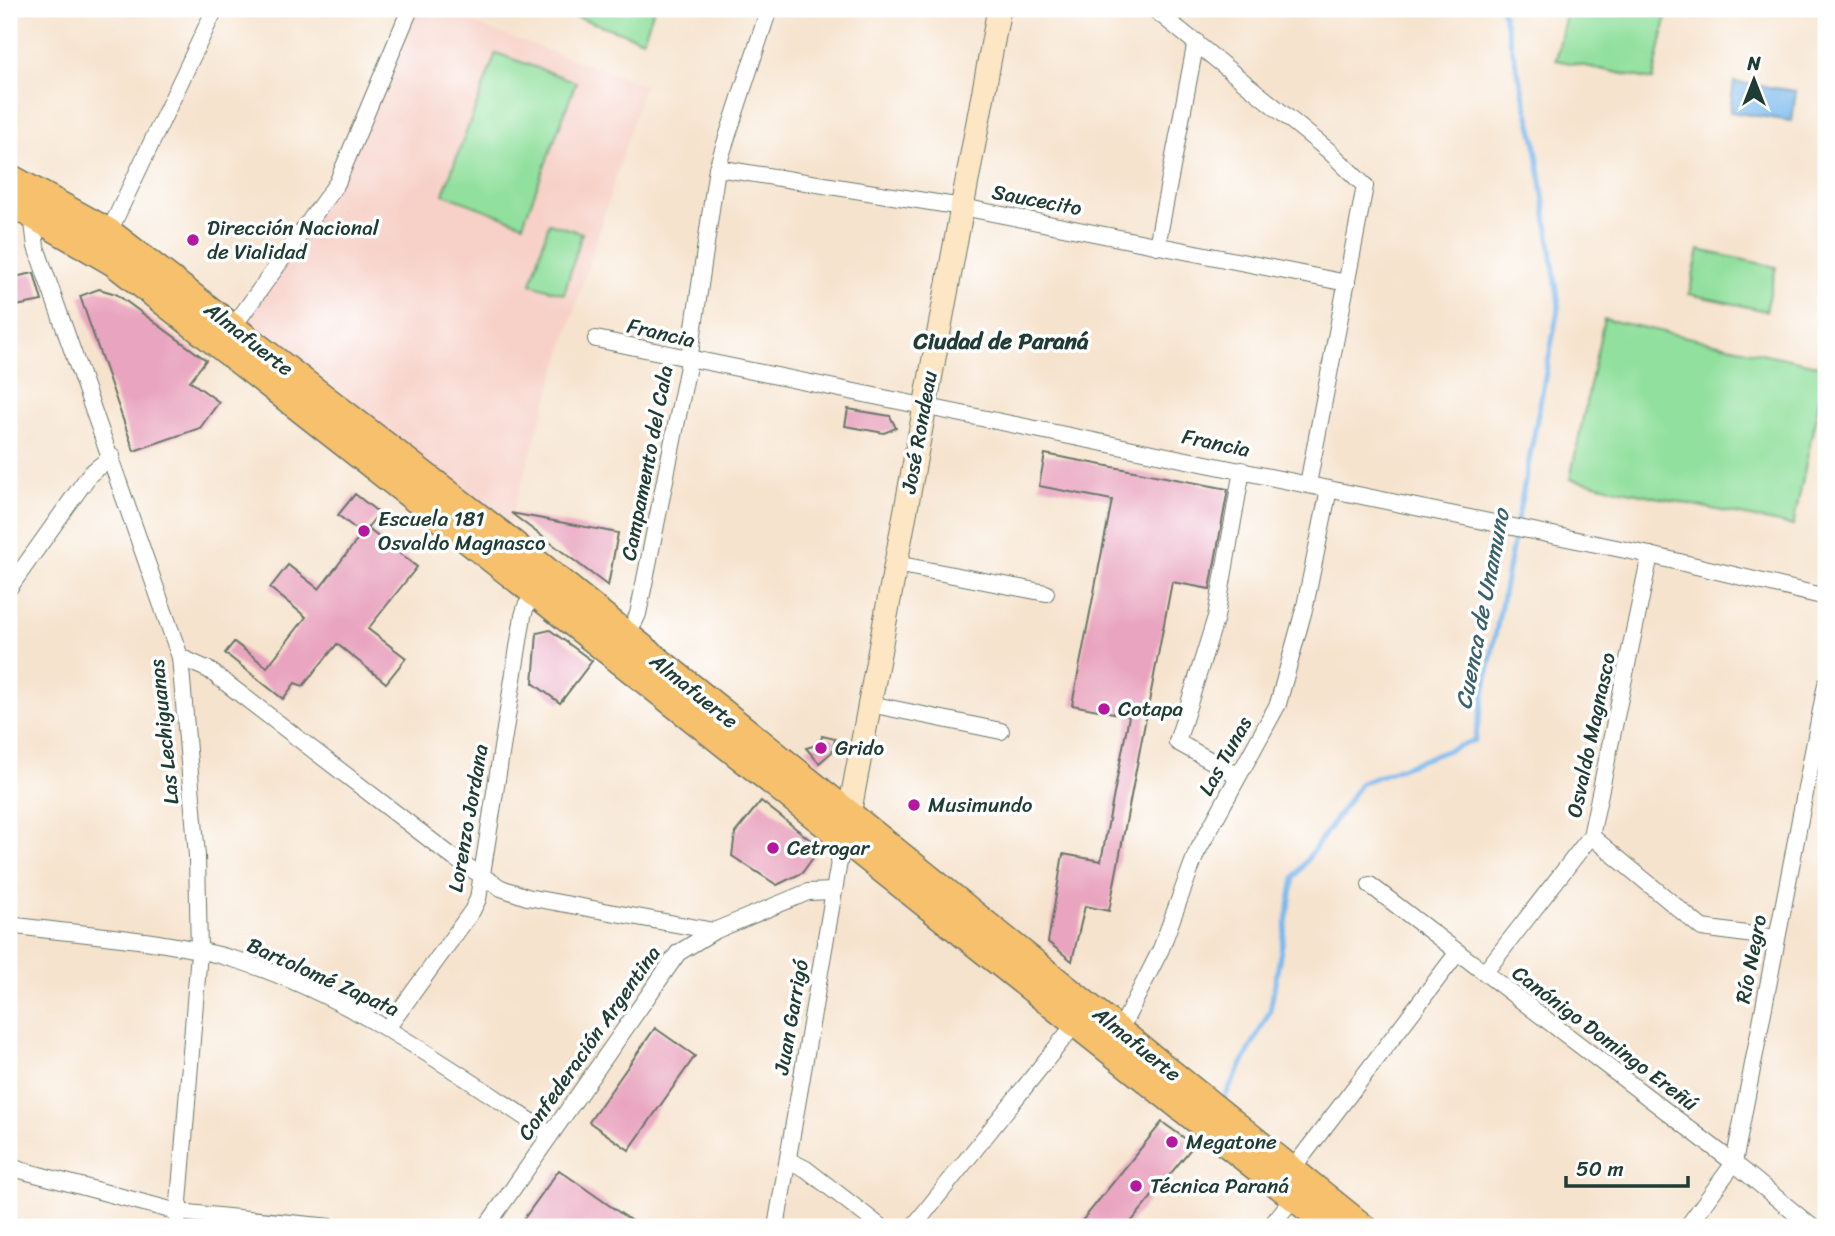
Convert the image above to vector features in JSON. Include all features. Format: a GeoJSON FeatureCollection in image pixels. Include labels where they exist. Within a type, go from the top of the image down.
{"type":"FeatureCollection","features":[{"type":"Feature","properties":{"kind":"main road","name":"Almafuerte"},"geometry":{"type":"LineString","coordinates":[[9,177],[109,232],[505,537],[627,638],[1076,1024],[1331,1227]]}},
{"type":"Feature","properties":{"kind":"main road","name":"Almafuerte"},"geometry":{"type":"LineString","coordinates":[[20,208],[114,263],[536,594],[1120,1030],[1363,1227]]}},
{"type":"Feature","properties":{"kind":"street"},"geometry":{"type":"LineString","coordinates":[[109,232],[215,9]]}},
{"type":"Feature","properties":{"kind":"street"},"geometry":{"type":"LineString","coordinates":[[233,327],[337,183],[410,9]]}},
{"type":"Feature","properties":{"kind":"street","name":"Campamento del Cala"},"geometry":{"type":"LineString","coordinates":[[627,638],[638,614],[689,361],[718,168],[769,9]]}},
{"type":"Feature","properties":{"kind":"street","name":"José Rondeau"},"geometry":{"type":"LineString","coordinates":[[846,827],[999,9]]}},
{"type":"Feature","properties":{"kind":"street"},"geometry":{"type":"LineString","coordinates":[[1154,9],[1329,151],[1365,186],[1307,484]]}},
{"type":"Feature","properties":{"kind":"street"},"geometry":{"type":"LineString","coordinates":[[1157,246],[1196,41]]}},
{"type":"Feature","properties":{"kind":"street","name":"Saucecito"},"geometry":{"type":"LineString","coordinates":[[718,168],[962,206],[1348,283]]}},
{"type":"Feature","properties":{"kind":"street","name":"Las Lechiguanas"},"geometry":{"type":"LineString","coordinates":[[20,208],[112,456],[180,657],[197,856],[199,953],[177,1220]]}},
{"type":"Feature","properties":{"kind":"street","name":"Francia"},"geometry":{"type":"LineString","coordinates":[[596,340],[1650,555],[1826,597]]}},
{"type":"Feature","properties":{"kind":"street"},"geometry":{"type":"LineString","coordinates":[[9,588],[90,474],[112,456]]}},
{"type":"Feature","properties":{"kind":"street"},"geometry":{"type":"LineString","coordinates":[[1237,775],[1177,742],[1216,617],[1242,470]]}},
{"type":"Feature","properties":{"kind":"street","name":"Las Tunas"},"geometry":{"type":"LineString","coordinates":[[1120,1030],[1161,949],[1196,854],[1278,704],[1305,606],[1329,489]]}},
{"type":"Feature","properties":{"kind":"street","name":"Osvaldo Magnasco"},"geometry":{"type":"LineString","coordinates":[[1485,972],[1591,836],[1650,555]]}},
{"type":"Feature","properties":{"kind":"street"},"geometry":{"type":"LineString","coordinates":[[896,564],[1046,593]]}},
{"type":"Feature","properties":{"kind":"street","name":"Lorenzo Jordana"},"geometry":{"type":"LineString","coordinates":[[388,1027],[472,911],[481,875],[523,616],[526,606],[536,594]]}},
{"type":"Feature","properties":{"kind":"street"},"geometry":{"type":"LineString","coordinates":[[180,657],[209,670],[454,858],[501,888],[527,897],[714,931]]}},
{"type":"Feature","properties":{"kind":"street","name":"Río Negro"},"geometry":{"type":"LineString","coordinates":[[1686,1227],[1734,1163],[1826,684]]}},
{"type":"Feature","properties":{"kind":"street"},"geometry":{"type":"LineString","coordinates":[[870,704],[1001,731]]}},
{"type":"Feature","properties":{"kind":"street","name":"Juan Garrigó"},"geometry":{"type":"LineString","coordinates":[[776,1227],[846,827]]}},
{"type":"Feature","properties":{"kind":"street"},"geometry":{"type":"LineString","coordinates":[[1591,836],[1702,928],[1776,938]]}},
{"type":"Feature","properties":{"kind":"street","name":"Canónigo Domingo Ereñú"},"geometry":{"type":"LineString","coordinates":[[1370,885],[1734,1163],[1812,1227]]}},
{"type":"Feature","properties":{"kind":"street","name":"Confederación Argentina"},"geometry":{"type":"LineString","coordinates":[[486,1227],[678,953],[714,931],[808,892],[834,891]]}},
{"type":"Feature","properties":{"kind":"street","name":"Bartolomé Zapata"},"geometry":{"type":"LineString","coordinates":[[9,925],[199,953],[251,965],[388,1027],[550,1134]]}},
{"type":"Feature","properties":{"kind":"street"},"geometry":{"type":"LineString","coordinates":[[1291,1171],[1458,952]]}},
{"type":"Feature","properties":{"kind":"street"},"geometry":{"type":"LineString","coordinates":[[914,1227],[1076,1024]]}},
{"type":"Feature","properties":{"kind":"street"},"geometry":{"type":"LineString","coordinates":[[788,1160],[806,1169],[881,1227]]}},
{"type":"Feature","properties":{"kind":"street"},"geometry":{"type":"LineString","coordinates":[[9,1167],[177,1220],[331,1227]]}},
{"type":"Feature","properties":{"kind":"street"},"geometry":{"type":"LineString","coordinates":[[1270,1227],[1294,1197]]}},
{"type":"Feature","properties":{"kind":"shaded area"},"geometry":{"type":"Polygon","coordinates":[[[410,9],[433,9],[644,85],[505,537],[233,327],[337,183],[410,9]]]}},
{"type":"Feature","properties":{"kind":"green space"},"geometry":{"type":"Polygon","coordinates":[[[553,9],[654,9],[643,40],[553,9]]]}},
{"type":"Feature","properties":{"kind":"green space"},"geometry":{"type":"Polygon","coordinates":[[[1567,9],[1668,9],[1653,80],[1556,60],[1567,9]]]}},
{"type":"Feature","properties":{"kind":"green space"},"geometry":{"type":"Polygon","coordinates":[[[496,53],[576,82],[523,224],[443,194],[496,53]]]}},
{"type":"Feature","properties":{"kind":"green space"},"geometry":{"type":"Polygon","coordinates":[[[549,223],[582,233],[564,294],[531,284],[549,223]]]}},
{"type":"Feature","properties":{"kind":"green space"},"geometry":{"type":"Polygon","coordinates":[[[1699,250],[1776,267],[1766,311],[1689,294],[1699,250]]]}},
{"type":"Feature","properties":{"kind":"green space"},"geometry":{"type":"Polygon","coordinates":[[[1604,319],[1826,367],[1793,526],[1570,479],[1604,319]]]}},
{"type":"Feature","properties":{"kind":"water"},"geometry":{"type":"Polygon","coordinates":[[[1734,82],[1796,91],[1792,121],[1730,112],[1734,82]]]}},
{"type":"Feature","properties":{"kind":"building"},"geometry":{"type":"Polygon","coordinates":[[[34,273],[42,301],[11,307],[9,278],[34,273]]]}},
{"type":"Feature","properties":{"kind":"building"},"geometry":{"type":"Polygon","coordinates":[[[99,289],[116,294],[206,360],[190,381],[219,402],[200,428],[134,451],[80,296],[99,289]]]}},
{"type":"Feature","properties":{"kind":"building"},"geometry":{"type":"Polygon","coordinates":[[[848,409],[890,416],[896,428],[884,433],[845,426],[848,409]]]}},
{"type":"Feature","properties":{"kind":"building","name":"Cotapa"},"geometry":{"type":"Polygon","coordinates":[[[1045,454],[1228,489],[1210,589],[1172,582],[1109,911],[1085,906],[1072,961],[1048,942],[1063,854],[1101,861],[1129,716],[1072,705],[1112,500],[1039,486],[1045,454]]]}},
{"type":"Feature","properties":{"kind":"building"},"geometry":{"type":"Polygon","coordinates":[[[355,494],[379,513],[367,528],[417,567],[368,629],[406,658],[386,683],[337,644],[303,686],[295,683],[283,699],[225,653],[234,642],[267,667],[306,617],[270,588],[288,565],[319,589],[362,534],[338,515],[355,494]]]}},
{"type":"Feature","properties":{"kind":"building"},"geometry":{"type":"Polygon","coordinates":[[[511,513],[618,533],[608,586],[511,513]]]}},
{"type":"Feature","properties":{"kind":"building"},"geometry":{"type":"Polygon","coordinates":[[[550,630],[592,661],[560,703],[533,683],[537,633],[550,630]]]}},
{"type":"Feature","properties":{"kind":"building","name":"Grido"},"geometry":{"type":"Polygon","coordinates":[[[822,736],[835,739],[832,752],[819,763],[806,748],[820,744],[822,736]]]}},
{"type":"Feature","properties":{"kind":"building","name":"Cetrogar"},"geometry":{"type":"Polygon","coordinates":[[[761,801],[813,842],[815,855],[802,873],[777,885],[732,856],[735,833],[761,801]]]}},
{"type":"Feature","properties":{"kind":"building"},"geometry":{"type":"Polygon","coordinates":[[[655,1028],[695,1056],[629,1150],[589,1122],[655,1028]]]}},
{"type":"Feature","properties":{"kind":"building","name":"Técnica Paraná"},"geometry":{"type":"Polygon","coordinates":[[[1162,1122],[1194,1145],[1127,1227],[1077,1227],[1162,1122]]]}},
{"type":"Feature","properties":{"kind":"building"},"geometry":{"type":"Polygon","coordinates":[[[559,1170],[640,1227],[518,1227],[559,1170]]]}},
{"type":"Feature","properties":{"kind":"waterway","name":"Cuenca de Unamuno"},"geometry":{"type":"LineString","coordinates":[[1222,1102],[1270,1011],[1294,878],[1361,783],[1475,740],[1559,305],[1535,140],[1502,9]]}},
{"type":"Feature","properties":{"kind":"place","name":"Dirección Nacional de Vialidad"},"geometry":{"type":"Point","coordinates":[193,240]}},
{"type":"Feature","properties":{"kind":"place","name":"Escuela 181 Osvaldo Magnasco"},"geometry":{"type":"Point","coordinates":[364,531]}},
{"type":"Feature","properties":{"kind":"place","name":"Cotapa"},"geometry":{"type":"Point","coordinates":[1104,709]}},
{"type":"Feature","properties":{"kind":"place","name":"Grido"},"geometry":{"type":"Point","coordinates":[821,748]}},
{"type":"Feature","properties":{"kind":"place","name":"Musimundo"},"geometry":{"type":"Point","coordinates":[914,805]}},
{"type":"Feature","properties":{"kind":"place","name":"Cetrogar"},"geometry":{"type":"Point","coordinates":[773,848]}},
{"type":"Feature","properties":{"kind":"place","name":"Megatone"},"geometry":{"type":"Point","coordinates":[1172,1142]}},
{"type":"Feature","properties":{"kind":"place","name":"Técnica Paraná"},"geometry":{"type":"Point","coordinates":[1136,1186]}},
{"type":"Feature","properties":{"kind":"district","name":"Ciudad de Paraná"},"geometry":{"type":"Point","coordinates":[1001,341]}}]}
